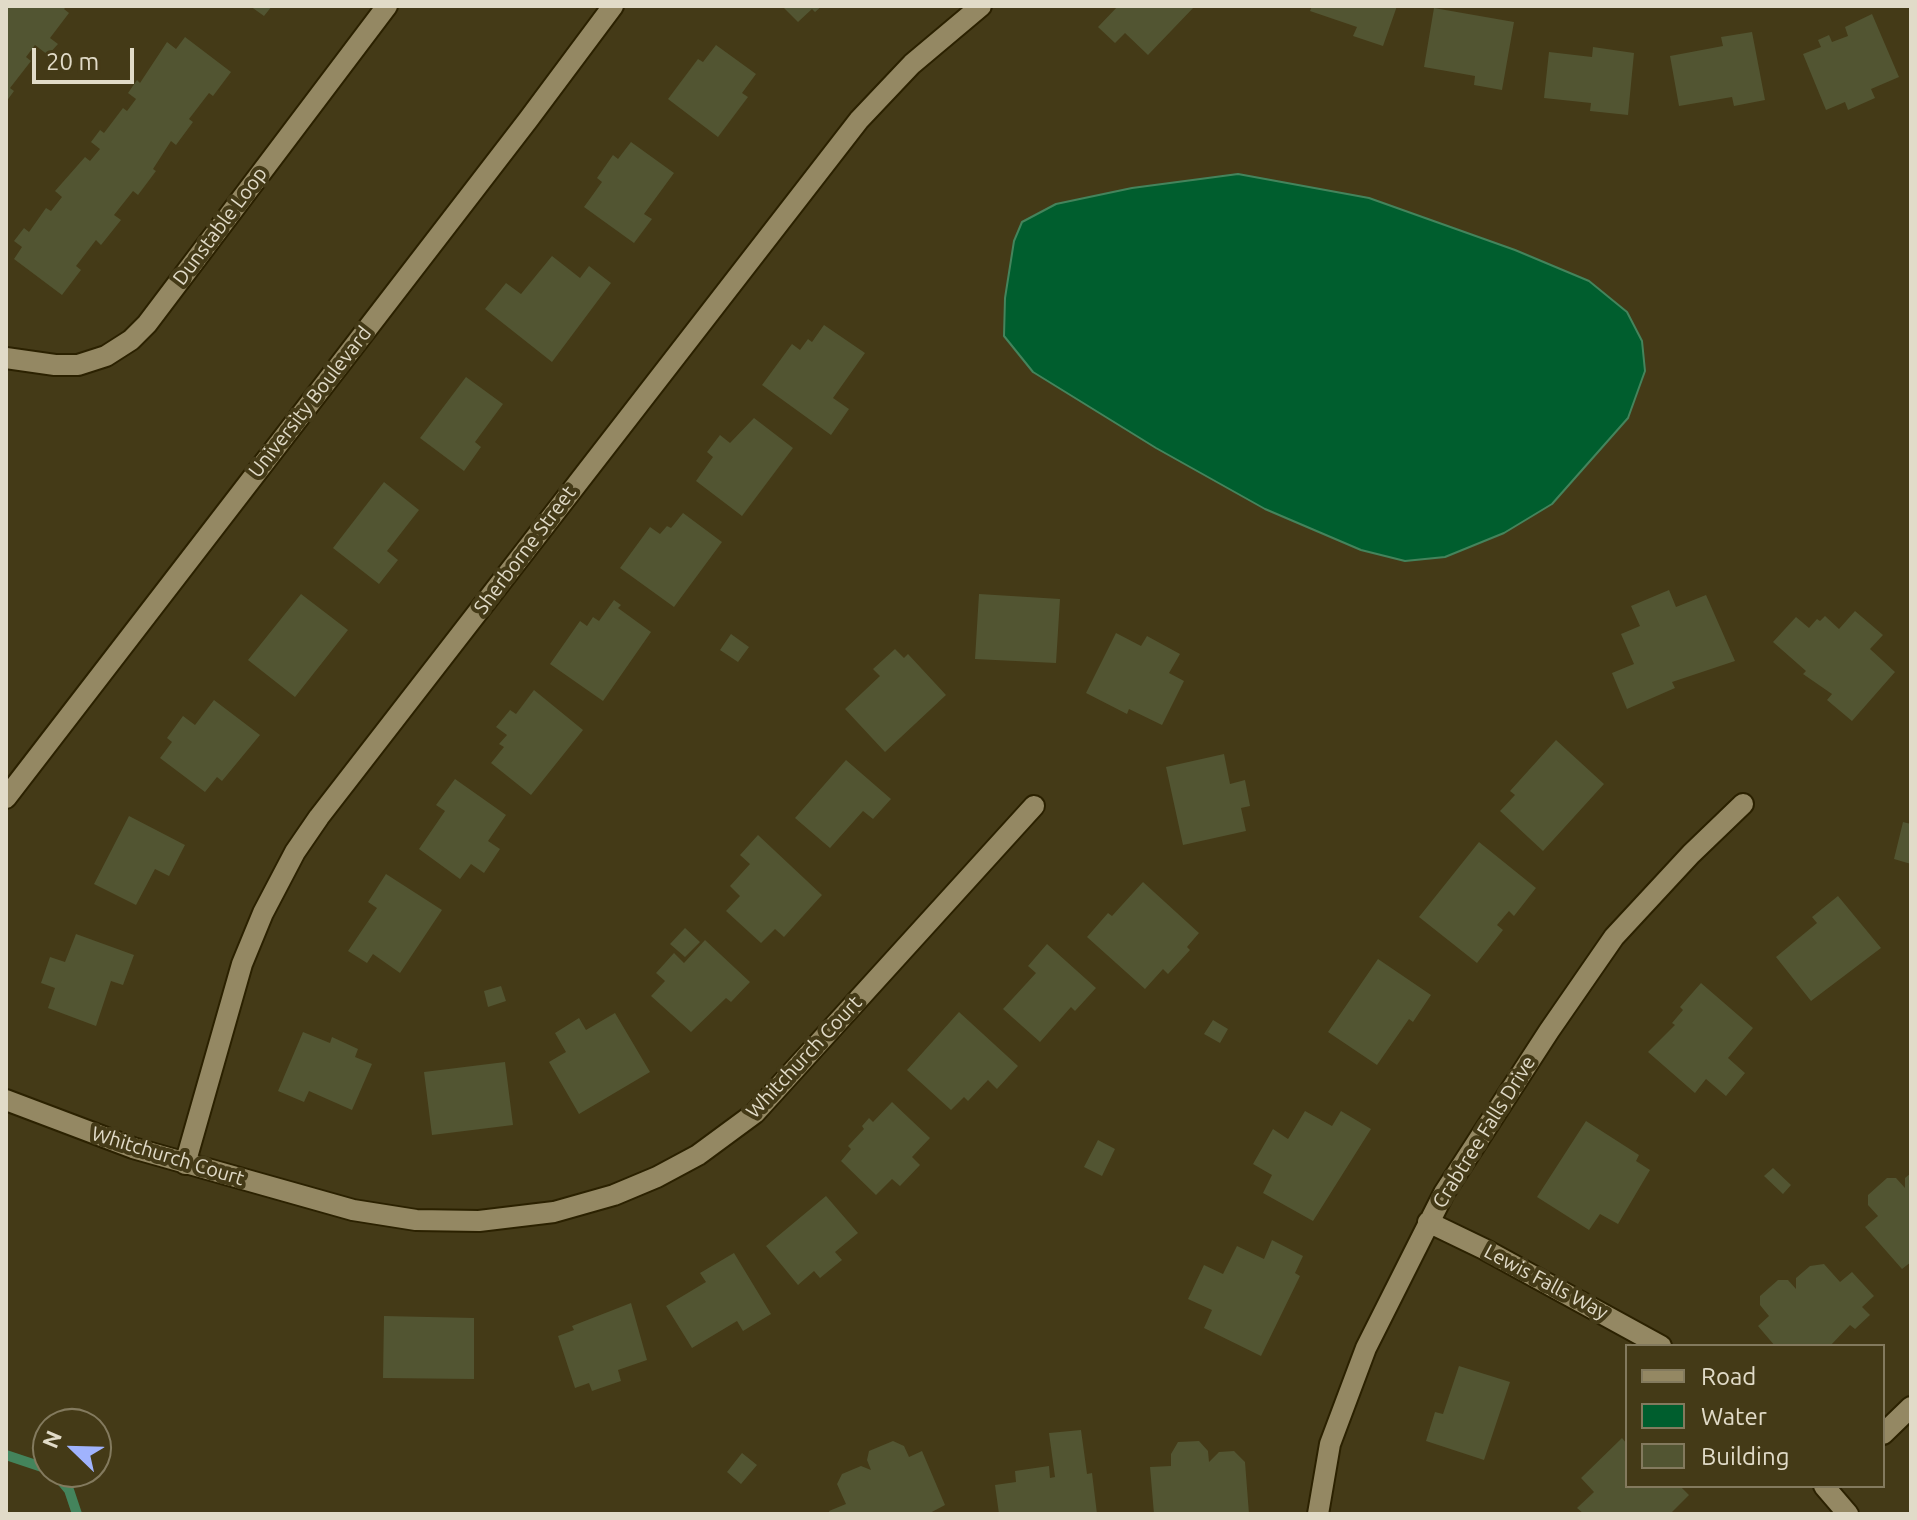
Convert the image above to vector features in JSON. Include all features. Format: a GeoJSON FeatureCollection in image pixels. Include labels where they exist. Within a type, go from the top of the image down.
{"type":"FeatureCollection","features":[{"type":"Feature","properties":{"kind":"street","name":"Dunstable Loop"},"geometry":{"type":"LineString","coordinates":[[6,358],[78,365],[106,356],[131,340],[147,324],[387,6]]}},
{"type":"Feature","properties":{"kind":"street","name":"University Boulevard"},"geometry":{"type":"LineString","coordinates":[[6,798],[613,6]]}},
{"type":"Feature","properties":{"kind":"street","name":"Sherborne Street"},"geometry":{"type":"LineString","coordinates":[[185,1164],[242,964],[263,913],[295,852],[319,817],[859,120],[912,64],[981,6]]}},
{"type":"Feature","properties":{"kind":"street","name":"Crabtree Falls Drive"},"geometry":{"type":"LineString","coordinates":[[1318,1514],[1330,1444],[1366,1348],[1428,1222],[1492,1118],[1614,937],[1691,854],[1743,804]]}},
{"type":"Feature","properties":{"kind":"street","name":"Whitchurch Court"},"geometry":{"type":"LineString","coordinates":[[6,1100],[133,1148],[185,1164],[353,1210],[416,1220],[479,1221],[554,1212],[614,1195],[698,1155],[755,1113],[1034,806]]}},
{"type":"Feature","properties":{"kind":"street","name":"Lewis Falls Way"},"geometry":{"type":"LineString","coordinates":[[1428,1222],[1498,1256],[1657,1344]]}},
{"type":"Feature","properties":{"kind":"street"},"geometry":{"type":"LineString","coordinates":[[1885,1432],[1911,1407]]}},
{"type":"Feature","properties":{"kind":"street"},"geometry":{"type":"LineString","coordinates":[[1828,1488],[1848,1514]]}},
{"type":"Feature","properties":{"kind":"water"},"geometry":{"type":"Polygon","coordinates":[[[1238,174],[1369,198],[1515,250],[1589,281],[1627,312],[1642,341],[1645,371],[1628,418],[1552,504],[1504,533],[1445,557],[1405,561],[1361,550],[1265,509],[1156,448],[1033,372],[1004,336],[1005,298],[1014,241],[1022,222],[1056,204],[1132,188],[1238,174]]]}},
{"type":"Feature","properties":{"kind":"building"},"geometry":{"type":"Polygon","coordinates":[[[6,6],[67,6],[64,9],[69,13],[50,38],[58,44],[48,55],[35,45],[26,57],[31,61],[10,88],[14,91],[6,102],[6,6]]]}},
{"type":"Feature","properties":{"kind":"building"},"geometry":{"type":"Polygon","coordinates":[[[250,6],[272,6],[264,16],[250,6]]]}},
{"type":"Feature","properties":{"kind":"building"},"geometry":{"type":"Polygon","coordinates":[[[782,6],[822,6],[815,12],[812,9],[798,22],[782,6]]]}},
{"type":"Feature","properties":{"kind":"building"},"geometry":{"type":"Polygon","coordinates":[[[1118,6],[1195,6],[1148,55],[1125,33],[1115,43],[1098,27],[1118,6]]]}},
{"type":"Feature","properties":{"kind":"building"},"geometry":{"type":"Polygon","coordinates":[[[1312,6],[1397,6],[1383,46],[1353,36],[1357,27],[1310,11],[1312,6]]]}},
{"type":"Feature","properties":{"kind":"building"},"geometry":{"type":"Polygon","coordinates":[[[1434,8],[1514,22],[1502,90],[1474,85],[1475,76],[1424,67],[1434,8]]]}},
{"type":"Feature","properties":{"kind":"building"},"geometry":{"type":"Polygon","coordinates":[[[1872,14],[1899,77],[1871,89],[1875,98],[1848,110],[1845,102],[1826,110],[1803,54],[1821,47],[1818,40],[1829,35],[1832,42],[1848,36],[1845,27],[1872,14]]]}},
{"type":"Feature","properties":{"kind":"building"},"geometry":{"type":"Polygon","coordinates":[[[1752,32],[1765,100],[1734,106],[1732,97],[1679,106],[1670,56],[1723,46],[1721,37],[1752,32]]]}},
{"type":"Feature","properties":{"kind":"building"},"geometry":{"type":"Polygon","coordinates":[[[185,37],[231,72],[213,96],[209,93],[189,119],[193,122],[176,145],[171,141],[153,169],[156,171],[138,195],[133,191],[114,215],[121,220],[101,245],[96,240],[76,266],[81,270],[62,295],[14,259],[22,247],[14,241],[24,228],[29,232],[46,208],[51,211],[62,197],[55,191],[85,157],[90,161],[100,149],[91,142],[100,130],[104,133],[123,108],[127,111],[136,99],[128,93],[137,80],[140,83],[167,42],[176,49],[185,37]]]}},
{"type":"Feature","properties":{"kind":"building"},"geometry":{"type":"Polygon","coordinates":[[[716,45],[756,74],[742,93],[748,97],[718,137],[668,99],[698,59],[703,62],[716,45]]]}},
{"type":"Feature","properties":{"kind":"building"},"geometry":{"type":"Polygon","coordinates":[[[1593,47],[1634,53],[1628,115],[1590,111],[1591,103],[1544,98],[1549,52],[1592,57],[1593,47]]]}},
{"type":"Feature","properties":{"kind":"building"},"geometry":{"type":"Polygon","coordinates":[[[631,142],[674,173],[644,214],[652,219],[634,243],[584,207],[602,182],[597,178],[613,155],[618,159],[631,142]]]}},
{"type":"Feature","properties":{"kind":"building"},"geometry":{"type":"Polygon","coordinates":[[[552,256],[580,278],[589,266],[611,283],[552,362],[485,309],[506,283],[521,294],[552,256]]]}},
{"type":"Feature","properties":{"kind":"building"},"geometry":{"type":"Polygon","coordinates":[[[824,325],[865,353],[833,398],[849,409],[831,435],[762,385],[792,344],[800,350],[808,339],[812,342],[824,325]]]}},
{"type":"Feature","properties":{"kind":"building"},"geometry":{"type":"Polygon","coordinates":[[[466,377],[503,404],[475,442],[481,447],[464,471],[420,438],[466,377]]]}},
{"type":"Feature","properties":{"kind":"building"},"geometry":{"type":"Polygon","coordinates":[[[754,418],[793,448],[742,516],[696,481],[713,457],[707,452],[720,435],[730,443],[754,418]]]}},
{"type":"Feature","properties":{"kind":"building"},"geometry":{"type":"Polygon","coordinates":[[[384,482],[419,510],[387,551],[398,560],[379,584],[333,548],[384,482]]]}},
{"type":"Feature","properties":{"kind":"building"},"geometry":{"type":"Polygon","coordinates":[[[683,513],[722,542],[674,607],[620,568],[650,527],[660,534],[667,526],[671,528],[683,513]]]}},
{"type":"Feature","properties":{"kind":"building"},"geometry":{"type":"Polygon","coordinates":[[[1669,590],[1676,607],[1706,595],[1735,661],[1672,682],[1675,688],[1627,709],[1612,673],[1634,664],[1621,634],[1640,626],[1631,606],[1669,590]]]}},
{"type":"Feature","properties":{"kind":"building"},"geometry":{"type":"Polygon","coordinates":[[[301,594],[348,630],[295,697],[248,660],[301,594]]]}},
{"type":"Feature","properties":{"kind":"building"},"geometry":{"type":"Polygon","coordinates":[[[979,594],[1060,599],[1056,663],[975,659],[979,594]]]}},
{"type":"Feature","properties":{"kind":"building"},"geometry":{"type":"Polygon","coordinates":[[[614,600],[621,605],[618,608],[651,632],[603,701],[550,664],[580,621],[587,626],[593,617],[599,621],[614,600]]]}},
{"type":"Feature","properties":{"kind":"building"},"geometry":{"type":"Polygon","coordinates":[[[1855,611],[1883,635],[1870,649],[1895,672],[1852,721],[1827,700],[1832,694],[1803,674],[1806,671],[1773,642],[1796,617],[1809,628],[1825,616],[1839,629],[1855,611]]]}},
{"type":"Feature","properties":{"kind":"building"},"geometry":{"type":"Polygon","coordinates":[[[1116,633],[1141,646],[1147,636],[1180,654],[1169,673],[1184,681],[1162,725],[1129,709],[1127,714],[1086,693],[1116,633]]]}},
{"type":"Feature","properties":{"kind":"building"},"geometry":{"type":"Polygon","coordinates":[[[731,634],[749,647],[738,662],[720,650],[731,634]]]}},
{"type":"Feature","properties":{"kind":"building"},"geometry":{"type":"Polygon","coordinates":[[[895,649],[904,658],[908,654],[946,695],[885,752],[845,709],[880,676],[873,669],[895,649]]]}},
{"type":"Feature","properties":{"kind":"building"},"geometry":{"type":"Polygon","coordinates":[[[534,690],[583,730],[531,795],[491,763],[504,747],[499,744],[507,735],[496,727],[510,710],[516,714],[534,690]]]}},
{"type":"Feature","properties":{"kind":"building"},"geometry":{"type":"Polygon","coordinates":[[[214,700],[260,735],[222,781],[217,777],[205,792],[160,758],[172,742],[167,738],[183,716],[195,725],[214,700]]]}},
{"type":"Feature","properties":{"kind":"building"},"geometry":{"type":"Polygon","coordinates":[[[1556,740],[1604,784],[1543,851],[1500,811],[1515,795],[1510,791],[1556,740]]]}},
{"type":"Feature","properties":{"kind":"building"},"geometry":{"type":"Polygon","coordinates":[[[1224,754],[1230,784],[1245,780],[1250,806],[1241,808],[1246,831],[1183,845],[1166,767],[1224,754]]]}},
{"type":"Feature","properties":{"kind":"building"},"geometry":{"type":"Polygon","coordinates":[[[846,760],[891,799],[873,819],[863,811],[830,848],[795,818],[846,760]]]}},
{"type":"Feature","properties":{"kind":"building"},"geometry":{"type":"Polygon","coordinates":[[[455,779],[506,815],[488,841],[500,849],[484,873],[471,864],[460,879],[419,849],[445,811],[436,805],[455,779]]]}},
{"type":"Feature","properties":{"kind":"building"},"geometry":{"type":"Polygon","coordinates":[[[129,816],[185,845],[169,876],[155,869],[136,905],[94,884],[129,816]]]}},
{"type":"Feature","properties":{"kind":"building"},"geometry":{"type":"Polygon","coordinates":[[[1903,822],[1911,824],[1911,864],[1894,859],[1903,822]]]}},
{"type":"Feature","properties":{"kind":"building"},"geometry":{"type":"Polygon","coordinates":[[[758,835],[822,895],[784,937],[775,929],[761,943],[726,911],[740,896],[730,886],[750,864],[740,855],[758,835]]]}},
{"type":"Feature","properties":{"kind":"building"},"geometry":{"type":"Polygon","coordinates":[[[1479,842],[1536,888],[1514,916],[1509,911],[1497,925],[1503,930],[1477,963],[1419,917],[1479,842]]]}},
{"type":"Feature","properties":{"kind":"building"},"geometry":{"type":"Polygon","coordinates":[[[386,874],[442,910],[400,973],[373,954],[367,963],[348,951],[377,908],[368,902],[386,874]]]}},
{"type":"Feature","properties":{"kind":"building"},"geometry":{"type":"Polygon","coordinates":[[[1143,882],[1199,933],[1187,947],[1190,950],[1168,974],[1163,969],[1145,989],[1087,937],[1108,913],[1112,916],[1143,882]]]}},
{"type":"Feature","properties":{"kind":"building"},"geometry":{"type":"Polygon","coordinates":[[[1838,896],[1881,948],[1811,1001],[1776,957],[1817,923],[1812,917],[1838,896]]]}},
{"type":"Feature","properties":{"kind":"building"},"geometry":{"type":"Polygon","coordinates":[[[685,928],[700,942],[685,957],[670,944],[685,928]]]}},
{"type":"Feature","properties":{"kind":"building"},"geometry":{"type":"Polygon","coordinates":[[[76,934],[134,955],[123,985],[111,981],[96,1026],[48,1008],[55,988],[41,983],[50,957],[65,962],[76,934]]]}},
{"type":"Feature","properties":{"kind":"building"},"geometry":{"type":"Polygon","coordinates":[[[705,940],[750,982],[731,1002],[726,998],[691,1032],[651,996],[665,981],[656,973],[674,953],[684,963],[705,940]]]}},
{"type":"Feature","properties":{"kind":"building"},"geometry":{"type":"Polygon","coordinates":[[[1047,944],[1096,988],[1075,1011],[1071,1007],[1040,1042],[1003,1009],[1036,973],[1028,966],[1047,944]]]}},
{"type":"Feature","properties":{"kind":"building"},"geometry":{"type":"Polygon","coordinates":[[[1378,959],[1431,995],[1413,1022],[1409,1019],[1377,1065],[1328,1032],[1378,959]]]}},
{"type":"Feature","properties":{"kind":"building"},"geometry":{"type":"Polygon","coordinates":[[[1701,983],[1753,1028],[1728,1058],[1745,1073],[1726,1096],[1706,1079],[1695,1093],[1648,1052],[1675,1025],[1672,1023],[1683,1010],[1680,1007],[1701,983]]]}},
{"type":"Feature","properties":{"kind":"building"},"geometry":{"type":"Polygon","coordinates":[[[501,986],[506,1001],[488,1007],[484,991],[501,986]]]}},
{"type":"Feature","properties":{"kind":"building"},"geometry":{"type":"Polygon","coordinates":[[[959,1012],[1018,1066],[997,1089],[988,1080],[968,1101],[964,1097],[951,1110],[907,1070],[959,1012]]]}},
{"type":"Feature","properties":{"kind":"building"},"geometry":{"type":"Polygon","coordinates":[[[615,1013],[650,1072],[579,1114],[549,1062],[566,1052],[555,1033],[579,1018],[586,1030],[615,1013]]]}},
{"type":"Feature","properties":{"kind":"building"},"geometry":{"type":"Polygon","coordinates":[[[1213,1020],[1228,1029],[1220,1043],[1204,1034],[1213,1020]]]}},
{"type":"Feature","properties":{"kind":"building"},"geometry":{"type":"Polygon","coordinates":[[[303,1032],[330,1043],[332,1037],[358,1049],[355,1057],[372,1064],[352,1110],[309,1091],[304,1102],[278,1091],[303,1032]]]}},
{"type":"Feature","properties":{"kind":"building"},"geometry":{"type":"Polygon","coordinates":[[[505,1062],[513,1125],[432,1135],[424,1072],[505,1062]]]}},
{"type":"Feature","properties":{"kind":"building"},"geometry":{"type":"Polygon","coordinates":[[[892,1102],[930,1138],[912,1157],[920,1165],[900,1186],[892,1179],[876,1195],[841,1161],[851,1149],[848,1146],[864,1129],[862,1126],[869,1118],[873,1122],[892,1102]]]}},
{"type":"Feature","properties":{"kind":"building"},"geometry":{"type":"Polygon","coordinates":[[[1305,1111],[1332,1126],[1341,1111],[1371,1129],[1313,1221],[1263,1193],[1272,1175],[1253,1164],[1273,1129],[1288,1139],[1305,1111]]]}},
{"type":"Feature","properties":{"kind":"building"},"geometry":{"type":"Polygon","coordinates":[[[1586,1121],[1639,1155],[1636,1161],[1650,1170],[1618,1224],[1600,1214],[1589,1230],[1537,1197],[1586,1121]]]}},
{"type":"Feature","properties":{"kind":"building"},"geometry":{"type":"Polygon","coordinates":[[[1098,1140],[1115,1149],[1102,1176],[1084,1167],[1098,1140]]]}},
{"type":"Feature","properties":{"kind":"building"},"geometry":{"type":"Polygon","coordinates":[[[1773,1168],[1791,1185],[1783,1194],[1764,1176],[1773,1168]]]}},
{"type":"Feature","properties":{"kind":"building"},"geometry":{"type":"Polygon","coordinates":[[[1911,1173],[1911,1262],[1902,1269],[1865,1227],[1878,1216],[1868,1205],[1868,1195],[1887,1178],[1896,1178],[1905,1188],[1905,1178],[1911,1173]]]}},
{"type":"Feature","properties":{"kind":"building"},"geometry":{"type":"Polygon","coordinates":[[[826,1196],[858,1233],[835,1252],[842,1260],[820,1278],[814,1271],[798,1285],[766,1246],[826,1196]]]}},
{"type":"Feature","properties":{"kind":"building"},"geometry":{"type":"Polygon","coordinates":[[[1272,1240],[1303,1256],[1295,1273],[1300,1276],[1261,1356],[1204,1328],[1212,1310],[1188,1299],[1204,1265],[1223,1274],[1237,1246],[1264,1259],[1272,1240]]]}},
{"type":"Feature","properties":{"kind":"building"},"geometry":{"type":"Polygon","coordinates":[[[734,1253],[771,1314],[743,1331],[737,1321],[692,1348],[666,1306],[706,1282],[700,1273],[734,1253]]]}},
{"type":"Feature","properties":{"kind":"building"},"geometry":{"type":"Polygon","coordinates":[[[1824,1264],[1840,1282],[1852,1272],[1874,1296],[1862,1307],[1870,1315],[1855,1329],[1850,1325],[1832,1344],[1773,1344],[1758,1326],[1769,1316],[1760,1305],[1760,1296],[1778,1280],[1788,1280],[1796,1289],[1796,1278],[1810,1266],[1824,1264]]]}},
{"type":"Feature","properties":{"kind":"building"},"geometry":{"type":"Polygon","coordinates":[[[631,1303],[647,1360],[618,1370],[621,1381],[592,1391],[589,1383],[575,1388],[558,1336],[574,1330],[572,1326],[631,1303]]]}},
{"type":"Feature","properties":{"kind":"building"},"geometry":{"type":"Polygon","coordinates":[[[384,1316],[474,1318],[474,1379],[383,1378],[384,1316]]]}},
{"type":"Feature","properties":{"kind":"building"},"geometry":{"type":"Polygon","coordinates":[[[1459,1366],[1510,1382],[1484,1460],[1426,1441],[1435,1412],[1443,1414],[1459,1366]]]}},
{"type":"Feature","properties":{"kind":"building"},"geometry":{"type":"Polygon","coordinates":[[[1081,1430],[1087,1474],[1092,1473],[1097,1514],[999,1514],[995,1485],[1016,1482],[1015,1471],[1049,1466],[1050,1478],[1055,1477],[1049,1433],[1081,1430]]]}},
{"type":"Feature","properties":{"kind":"building"},"geometry":{"type":"Polygon","coordinates":[[[1622,1438],[1625,1442],[1625,1488],[1682,1488],[1689,1495],[1670,1514],[1584,1514],[1577,1508],[1594,1492],[1581,1478],[1622,1438]]]}},
{"type":"Feature","properties":{"kind":"building"},"geometry":{"type":"Polygon","coordinates":[[[893,1441],[904,1446],[909,1457],[922,1451],[945,1505],[928,1514],[830,1514],[829,1511],[846,1504],[837,1484],[842,1474],[861,1466],[871,1470],[867,1460],[869,1451],[893,1441]]]}},
{"type":"Feature","properties":{"kind":"building"},"geometry":{"type":"Polygon","coordinates":[[[1199,1441],[1208,1451],[1209,1462],[1219,1452],[1234,1451],[1245,1462],[1249,1514],[1154,1514],[1150,1467],[1171,1466],[1171,1454],[1178,1442],[1199,1441]]]}},
{"type":"Feature","properties":{"kind":"building"},"geometry":{"type":"Polygon","coordinates":[[[742,1453],[757,1465],[741,1484],[727,1472],[742,1453]]]}},
{"type":"Feature","properties":{"kind":"waterway"},"geometry":{"type":"LineString","coordinates":[[6,1455],[32,1464]]}},
{"type":"Feature","properties":{"kind":"waterway"},"geometry":{"type":"LineString","coordinates":[[67,1488],[77,1514]]}}]}
